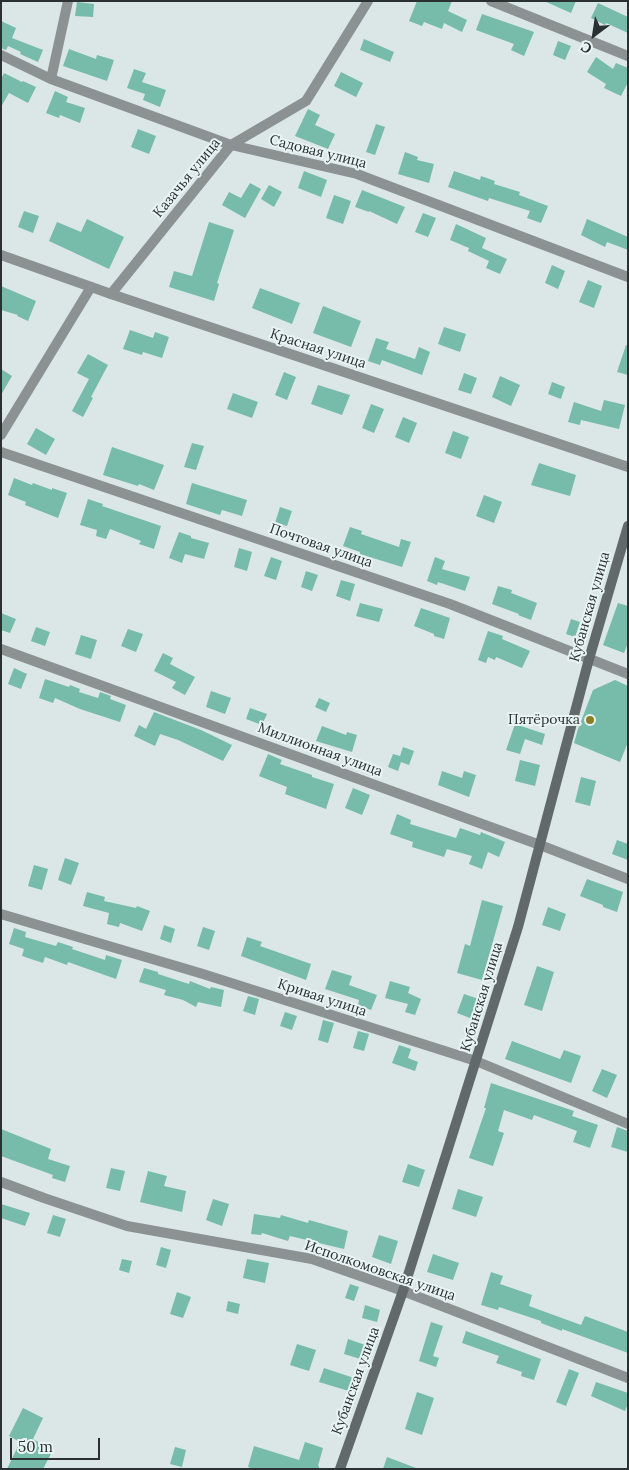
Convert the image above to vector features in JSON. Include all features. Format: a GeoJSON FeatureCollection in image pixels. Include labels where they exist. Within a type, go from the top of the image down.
{"type":"FeatureCollection","features":[{"type":"Feature","properties":{"kind":"main road","name":"Кубанская улица"},"geometry":{"type":"LineString","coordinates":[[340,1469],[403,1291],[518,927],[589,658],[628,526]]}},
{"type":"Feature","properties":{"kind":"street"},"geometry":{"type":"LineString","coordinates":[[51,79],[68,1]]}},
{"type":"Feature","properties":{"kind":"street","name":"Казачья улица"},"geometry":{"type":"LineString","coordinates":[[111,294],[231,145],[306,101],[368,1]]}},
{"type":"Feature","properties":{"kind":"street"},"geometry":{"type":"LineString","coordinates":[[491,1],[628,56]]}},
{"type":"Feature","properties":{"kind":"street","name":"Садовая улица"},"geometry":{"type":"LineString","coordinates":[[1,55],[51,79],[231,145],[357,174],[628,277]]}},
{"type":"Feature","properties":{"kind":"street","name":"Красная улица"},"geometry":{"type":"LineString","coordinates":[[1,255],[90,287],[628,467]]}},
{"type":"Feature","properties":{"kind":"street"},"geometry":{"type":"LineString","coordinates":[[1,434],[90,287]]}},
{"type":"Feature","properties":{"kind":"street","name":"Почтовая улица"},"geometry":{"type":"LineString","coordinates":[[1,452],[450,604],[628,674]]}},
{"type":"Feature","properties":{"kind":"street","name":"Миллионная улица"},"geometry":{"type":"LineString","coordinates":[[1,649],[540,845],[628,879]]}},
{"type":"Feature","properties":{"kind":"street","name":"Кривая улица"},"geometry":{"type":"LineString","coordinates":[[1,914],[203,974],[476,1062],[628,1124]]}},
{"type":"Feature","properties":{"kind":"street","name":"Исполкомовская улица"},"geometry":{"type":"LineString","coordinates":[[1,1182],[127,1226],[312,1258],[628,1378]]}},
{"type":"Feature","properties":{"kind":"building"},"geometry":{"type":"Polygon","coordinates":[[[417,1],[452,1],[448,11],[467,20],[462,32],[444,23],[442,29],[424,22],[422,26],[409,21],[417,1]]]}},
{"type":"Feature","properties":{"kind":"building"},"geometry":{"type":"Polygon","coordinates":[[[544,1],[576,1],[571,13],[544,1]]]}},
{"type":"Feature","properties":{"kind":"building"},"geometry":{"type":"Polygon","coordinates":[[[77,2],[94,4],[93,17],[75,16],[77,2]]]}},
{"type":"Feature","properties":{"kind":"building"},"geometry":{"type":"Polygon","coordinates":[[[598,3],[628,17],[628,33],[591,18],[598,3]]]}},
{"type":"Feature","properties":{"kind":"building"},"geometry":{"type":"Polygon","coordinates":[[[482,14],[534,32],[524,56],[511,50],[514,44],[476,30],[482,14]]]}},
{"type":"Feature","properties":{"kind":"building"},"geometry":{"type":"Polygon","coordinates":[[[1,21],[16,28],[12,38],[43,50],[38,62],[8,46],[6,50],[1,48],[1,21]]]}},
{"type":"Feature","properties":{"kind":"building"},"geometry":{"type":"Polygon","coordinates":[[[364,39],[394,52],[390,62],[360,50],[364,39]]]}},
{"type":"Feature","properties":{"kind":"building"},"geometry":{"type":"Polygon","coordinates":[[[558,41],[571,46],[565,60],[553,55],[558,41]]]}},
{"type":"Feature","properties":{"kind":"building"},"geometry":{"type":"Polygon","coordinates":[[[69,49],[96,59],[97,55],[114,60],[107,81],[63,66],[69,49]]]}},
{"type":"Feature","properties":{"kind":"building"},"geometry":{"type":"Polygon","coordinates":[[[596,57],[613,69],[616,63],[628,68],[628,82],[621,96],[604,88],[606,84],[587,72],[596,57]]]}},
{"type":"Feature","properties":{"kind":"building"},"geometry":{"type":"Polygon","coordinates":[[[134,69],[146,73],[142,82],[166,90],[160,107],[143,100],[145,94],[127,88],[134,69]]]}},
{"type":"Feature","properties":{"kind":"building"},"geometry":{"type":"Polygon","coordinates":[[[341,72],[363,83],[356,97],[334,86],[341,72]]]}},
{"type":"Feature","properties":{"kind":"building"},"geometry":{"type":"Polygon","coordinates":[[[4,73],[36,87],[28,103],[9,93],[1,107],[1,79],[4,73]]]}},
{"type":"Feature","properties":{"kind":"building"},"geometry":{"type":"Polygon","coordinates":[[[55,91],[68,97],[66,102],[85,108],[80,123],[60,115],[59,118],[46,113],[55,91]]]}},
{"type":"Feature","properties":{"kind":"building"},"geometry":{"type":"Polygon","coordinates":[[[308,109],[320,115],[315,125],[335,134],[328,149],[295,136],[308,109]]]}},
{"type":"Feature","properties":{"kind":"building"},"geometry":{"type":"Polygon","coordinates":[[[376,124],[385,127],[375,155],[366,152],[376,124]]]}},
{"type":"Feature","properties":{"kind":"building"},"geometry":{"type":"Polygon","coordinates":[[[138,129],[156,136],[149,154],[131,147],[138,129]]]}},
{"type":"Feature","properties":{"kind":"building"},"geometry":{"type":"Polygon","coordinates":[[[405,152],[418,157],[417,160],[434,164],[429,183],[398,174],[405,152]]]}},
{"type":"Feature","properties":{"kind":"building"},"geometry":{"type":"Polygon","coordinates":[[[304,171],[327,180],[321,197],[298,188],[304,171]]]}},
{"type":"Feature","properties":{"kind":"building"},"geometry":{"type":"Polygon","coordinates":[[[454,171],[480,180],[481,176],[495,181],[494,184],[520,192],[519,195],[548,206],[541,223],[527,218],[530,211],[489,198],[488,201],[448,187],[454,171]]]}},
{"type":"Feature","properties":{"kind":"building"},"geometry":{"type":"Polygon","coordinates":[[[250,183],[261,189],[245,218],[222,205],[229,192],[241,198],[250,183]]]}},
{"type":"Feature","properties":{"kind":"building"},"geometry":{"type":"Polygon","coordinates":[[[269,185],[282,192],[274,207],[261,199],[269,185]]]}},
{"type":"Feature","properties":{"kind":"building"},"geometry":{"type":"Polygon","coordinates":[[[362,190],[405,207],[397,224],[369,211],[355,207],[362,190]]]}},
{"type":"Feature","properties":{"kind":"building"},"geometry":{"type":"Polygon","coordinates":[[[334,195],[351,201],[343,224],[326,218],[334,195]]]}},
{"type":"Feature","properties":{"kind":"building"},"geometry":{"type":"Polygon","coordinates":[[[24,211],[39,216],[33,233],[18,227],[24,211]]]}},
{"type":"Feature","properties":{"kind":"building"},"geometry":{"type":"Polygon","coordinates":[[[423,213],[436,218],[428,237],[415,232],[423,213]]]}},
{"type":"Feature","properties":{"kind":"building"},"geometry":{"type":"Polygon","coordinates":[[[87,219],[124,237],[109,269],[49,241],[57,222],[81,232],[87,219]]]}},
{"type":"Feature","properties":{"kind":"building"},"geometry":{"type":"Polygon","coordinates":[[[587,219],[628,237],[628,250],[607,242],[605,247],[581,235],[587,219]]]}},
{"type":"Feature","properties":{"kind":"building"},"geometry":{"type":"Polygon","coordinates":[[[209,222],[234,230],[217,283],[219,284],[214,301],[169,287],[174,271],[192,276],[209,222]]]}},
{"type":"Feature","properties":{"kind":"building"},"geometry":{"type":"Polygon","coordinates":[[[456,224],[486,238],[482,248],[507,259],[500,274],[486,268],[489,261],[468,251],[469,248],[450,240],[456,224]]]}},
{"type":"Feature","properties":{"kind":"building"},"geometry":{"type":"Polygon","coordinates":[[[552,265],[565,271],[558,289],[545,283],[552,265]]]}},
{"type":"Feature","properties":{"kind":"building"},"geometry":{"type":"Polygon","coordinates":[[[588,280],[602,286],[594,308],[579,302],[588,280]]]}},
{"type":"Feature","properties":{"kind":"building"},"geometry":{"type":"Polygon","coordinates":[[[1,286],[36,301],[28,321],[18,315],[1,310],[1,286]]]}},
{"type":"Feature","properties":{"kind":"building"},"geometry":{"type":"Polygon","coordinates":[[[260,288],[300,303],[292,324],[252,308],[260,288]]]}},
{"type":"Feature","properties":{"kind":"building"},"geometry":{"type":"Polygon","coordinates":[[[323,306],[361,321],[351,347],[313,333],[323,306]]]}},
{"type":"Feature","properties":{"kind":"building"},"geometry":{"type":"Polygon","coordinates":[[[444,327],[466,334],[460,352],[438,344],[444,327]]]}},
{"type":"Feature","properties":{"kind":"building"},"geometry":{"type":"Polygon","coordinates":[[[130,330],[153,338],[155,332],[169,337],[162,358],[143,352],[142,355],[123,349],[130,330]]]}},
{"type":"Feature","properties":{"kind":"building"},"geometry":{"type":"Polygon","coordinates":[[[376,338],[389,342],[386,349],[415,359],[419,347],[430,352],[422,375],[382,360],[380,365],[368,361],[376,338]]]}},
{"type":"Feature","properties":{"kind":"building"},"geometry":{"type":"Polygon","coordinates":[[[626,345],[628,346],[628,375],[617,372],[626,345]]]}},
{"type":"Feature","properties":{"kind":"building"},"geometry":{"type":"Polygon","coordinates":[[[88,354],[108,365],[83,417],[72,411],[89,379],[77,373],[88,354]]]}},
{"type":"Feature","properties":{"kind":"building"},"geometry":{"type":"Polygon","coordinates":[[[1,369],[12,376],[1,395],[1,369]]]}},
{"type":"Feature","properties":{"kind":"building"},"geometry":{"type":"Polygon","coordinates":[[[284,372],[296,377],[287,400],[275,395],[284,372]]]}},
{"type":"Feature","properties":{"kind":"building"},"geometry":{"type":"Polygon","coordinates":[[[464,373],[477,378],[471,394],[458,390],[464,373]]]}},
{"type":"Feature","properties":{"kind":"building"},"geometry":{"type":"Polygon","coordinates":[[[500,376],[520,385],[511,406],[492,397],[500,376]]]}},
{"type":"Feature","properties":{"kind":"building"},"geometry":{"type":"Polygon","coordinates":[[[552,382],[565,387],[561,399],[548,394],[552,382]]]}},
{"type":"Feature","properties":{"kind":"building"},"geometry":{"type":"Polygon","coordinates":[[[318,385],[350,395],[342,415],[311,404],[318,385]]]}},
{"type":"Feature","properties":{"kind":"building"},"geometry":{"type":"Polygon","coordinates":[[[233,393],[258,402],[252,418],[227,409],[233,393]]]}},
{"type":"Feature","properties":{"kind":"building"},"geometry":{"type":"Polygon","coordinates":[[[604,400],[625,405],[619,429],[581,420],[580,425],[568,422],[574,402],[601,411],[604,400]]]}},
{"type":"Feature","properties":{"kind":"building"},"geometry":{"type":"Polygon","coordinates":[[[371,404],[384,409],[374,433],[362,428],[371,404]]]}},
{"type":"Feature","properties":{"kind":"building"},"geometry":{"type":"Polygon","coordinates":[[[403,417],[417,423],[409,443],[395,437],[403,417]]]}},
{"type":"Feature","properties":{"kind":"building"},"geometry":{"type":"Polygon","coordinates":[[[36,428],[55,439],[46,455],[27,444],[36,428]]]}},
{"type":"Feature","properties":{"kind":"building"},"geometry":{"type":"Polygon","coordinates":[[[453,431],[469,437],[461,459],[445,453],[453,431]]]}},
{"type":"Feature","properties":{"kind":"building"},"geometry":{"type":"Polygon","coordinates":[[[192,443],[204,446],[196,470],[184,467],[192,443]]]}},
{"type":"Feature","properties":{"kind":"building"},"geometry":{"type":"Polygon","coordinates":[[[112,447],[164,465],[154,490],[139,484],[138,486],[103,475],[112,447]]]}},
{"type":"Feature","properties":{"kind":"building"},"geometry":{"type":"Polygon","coordinates":[[[539,463],[576,475],[570,496],[531,485],[539,463]]]}},
{"type":"Feature","properties":{"kind":"building"},"geometry":{"type":"Polygon","coordinates":[[[14,478],[32,485],[33,483],[67,493],[58,518],[25,505],[26,502],[8,495],[14,478]]]}},
{"type":"Feature","properties":{"kind":"building"},"geometry":{"type":"Polygon","coordinates":[[[192,483],[247,500],[242,516],[222,510],[220,515],[186,504],[192,483]]]}},
{"type":"Feature","properties":{"kind":"building"},"geometry":{"type":"Polygon","coordinates":[[[484,495],[502,502],[494,523],[476,516],[484,495]]]}},
{"type":"Feature","properties":{"kind":"building"},"geometry":{"type":"Polygon","coordinates":[[[88,499],[103,504],[102,506],[161,526],[154,549],[139,544],[141,541],[110,529],[106,539],[96,536],[97,530],[80,525],[88,499]]]}},
{"type":"Feature","properties":{"kind":"building"},"geometry":{"type":"Polygon","coordinates":[[[280,507],[292,511],[287,526],[275,523],[280,507]]]}},
{"type":"Feature","properties":{"kind":"building"},"geometry":{"type":"Polygon","coordinates":[[[350,527],[362,531],[361,534],[399,547],[401,539],[411,542],[402,567],[360,554],[360,552],[343,546],[350,527]]]}},
{"type":"Feature","properties":{"kind":"building"},"geometry":{"type":"Polygon","coordinates":[[[179,532],[191,536],[191,538],[209,543],[204,559],[185,554],[182,563],[169,558],[179,532]]]}},
{"type":"Feature","properties":{"kind":"building"},"geometry":{"type":"Polygon","coordinates":[[[239,548],[252,552],[247,571],[234,567],[239,548]]]}},
{"type":"Feature","properties":{"kind":"building"},"geometry":{"type":"Polygon","coordinates":[[[271,557],[282,561],[276,580],[264,576],[271,557]]]}},
{"type":"Feature","properties":{"kind":"building"},"geometry":{"type":"Polygon","coordinates":[[[435,557],[445,561],[442,569],[470,577],[465,591],[438,582],[437,585],[427,581],[435,557]]]}},
{"type":"Feature","properties":{"kind":"building"},"geometry":{"type":"Polygon","coordinates":[[[306,571],[318,575],[312,591],[301,587],[306,571]]]}},
{"type":"Feature","properties":{"kind":"building"},"geometry":{"type":"Polygon","coordinates":[[[341,580],[355,584],[350,601],[336,596],[341,580]]]}},
{"type":"Feature","properties":{"kind":"building"},"geometry":{"type":"Polygon","coordinates":[[[498,586],[512,590],[511,593],[537,603],[531,620],[492,604],[498,586]]]}},
{"type":"Feature","properties":{"kind":"building"},"geometry":{"type":"Polygon","coordinates":[[[360,603],[383,609],[379,622],[356,616],[360,603]]]}},
{"type":"Feature","properties":{"kind":"building"},"geometry":{"type":"Polygon","coordinates":[[[618,603],[628,606],[628,643],[624,653],[603,645],[618,603]]]}},
{"type":"Feature","properties":{"kind":"building"},"geometry":{"type":"Polygon","coordinates":[[[421,608],[450,618],[444,639],[414,626],[421,608]]]}},
{"type":"Feature","properties":{"kind":"building"},"geometry":{"type":"Polygon","coordinates":[[[1,613],[16,619],[10,633],[1,630],[1,613]]]}},
{"type":"Feature","properties":{"kind":"building"},"geometry":{"type":"Polygon","coordinates":[[[571,619],[580,622],[575,637],[566,634],[571,619]]]}},
{"type":"Feature","properties":{"kind":"building"},"geometry":{"type":"Polygon","coordinates":[[[36,627],[50,632],[45,646],[31,641],[36,627]]]}},
{"type":"Feature","properties":{"kind":"building"},"geometry":{"type":"Polygon","coordinates":[[[128,629],[143,634],[136,652],[121,646],[128,629]]]}},
{"type":"Feature","properties":{"kind":"building"},"geometry":{"type":"Polygon","coordinates":[[[488,631],[503,636],[502,639],[530,651],[522,668],[496,657],[495,660],[488,657],[486,663],[478,660],[488,631]]]}},
{"type":"Feature","properties":{"kind":"building"},"geometry":{"type":"Polygon","coordinates":[[[81,635],[97,640],[91,659],[75,654],[81,635]]]}},
{"type":"Feature","properties":{"kind":"building"},"geometry":{"type":"Polygon","coordinates":[[[163,653],[173,658],[170,664],[195,677],[185,695],[172,688],[176,682],[154,671],[163,653]]]}},
{"type":"Feature","properties":{"kind":"building"},"geometry":{"type":"Polygon","coordinates":[[[14,668],[27,674],[21,689],[8,684],[14,668]]]}},
{"type":"Feature","properties":{"kind":"building"},"geometry":{"type":"Polygon","coordinates":[[[45,679],[69,687],[70,685],[80,689],[79,692],[98,698],[100,692],[111,696],[110,699],[126,705],[120,722],[80,709],[55,698],[53,703],[39,698],[45,679]]]}},
{"type":"Feature","properties":{"kind":"building"},"geometry":{"type":"Polygon","coordinates":[[[615,680],[628,686],[628,742],[620,762],[574,743],[593,690],[615,680]]]}},
{"type":"Feature","properties":{"kind":"building"},"geometry":{"type":"Polygon","coordinates":[[[211,691],[231,698],[225,714],[206,707],[211,691]]]}},
{"type":"Feature","properties":{"kind":"building"},"geometry":{"type":"Polygon","coordinates":[[[319,698],[330,703],[326,712],[315,707],[319,698]]]}},
{"type":"Feature","properties":{"kind":"building"},"geometry":{"type":"Polygon","coordinates":[[[250,708],[267,714],[262,725],[246,719],[250,708]]]}},
{"type":"Feature","properties":{"kind":"building"},"geometry":{"type":"Polygon","coordinates":[[[154,712],[201,730],[232,745],[223,761],[178,740],[160,734],[155,746],[134,736],[139,725],[146,729],[154,712]]]}},
{"type":"Feature","properties":{"kind":"building"},"geometry":{"type":"Polygon","coordinates":[[[515,724],[545,734],[542,745],[525,739],[520,754],[506,750],[515,724]]]}},
{"type":"Feature","properties":{"kind":"building"},"geometry":{"type":"Polygon","coordinates":[[[322,726],[346,735],[347,732],[357,735],[352,752],[316,741],[322,726]]]}},
{"type":"Feature","properties":{"kind":"building"},"geometry":{"type":"Polygon","coordinates":[[[403,747],[414,751],[409,765],[401,762],[398,771],[388,767],[393,754],[400,756],[403,747]]]}},
{"type":"Feature","properties":{"kind":"building"},"geometry":{"type":"Polygon","coordinates":[[[268,754],[282,760],[280,764],[334,784],[326,809],[285,794],[287,787],[259,776],[268,754]]]}},
{"type":"Feature","properties":{"kind":"building"},"geometry":{"type":"Polygon","coordinates":[[[520,760],[540,765],[535,786],[515,781],[520,760]]]}},
{"type":"Feature","properties":{"kind":"building"},"geometry":{"type":"Polygon","coordinates":[[[442,771],[462,778],[464,771],[476,775],[469,797],[438,785],[442,771]]]}},
{"type":"Feature","properties":{"kind":"building"},"geometry":{"type":"Polygon","coordinates":[[[581,777],[596,781],[590,806],[575,802],[581,777]]]}},
{"type":"Feature","properties":{"kind":"building"},"geometry":{"type":"Polygon","coordinates":[[[353,788],[370,795],[362,815],[345,808],[353,788]]]}},
{"type":"Feature","properties":{"kind":"building"},"geometry":{"type":"Polygon","coordinates":[[[397,814],[411,820],[410,824],[456,838],[460,828],[480,835],[481,832],[505,842],[499,857],[488,852],[482,869],[469,864],[472,856],[447,849],[444,857],[412,847],[413,842],[390,834],[397,814]]]}},
{"type":"Feature","properties":{"kind":"building"},"geometry":{"type":"Polygon","coordinates":[[[617,840],[628,844],[628,860],[612,854],[617,840]]]}},
{"type":"Feature","properties":{"kind":"building"},"geometry":{"type":"Polygon","coordinates":[[[65,858],[79,863],[71,885],[58,880],[65,858]]]}},
{"type":"Feature","properties":{"kind":"building"},"geometry":{"type":"Polygon","coordinates":[[[34,865],[48,869],[42,890],[28,886],[34,865]]]}},
{"type":"Feature","properties":{"kind":"building"},"geometry":{"type":"Polygon","coordinates":[[[587,879],[623,892],[617,912],[580,896],[587,879]]]}},
{"type":"Feature","properties":{"kind":"building"},"geometry":{"type":"Polygon","coordinates":[[[87,892],[105,897],[104,901],[136,908],[137,906],[150,911],[142,931],[120,923],[119,927],[107,924],[109,913],[83,906],[87,892]]]}},
{"type":"Feature","properties":{"kind":"building"},"geometry":{"type":"Polygon","coordinates":[[[482,900],[503,906],[482,980],[457,973],[465,944],[470,946],[482,900]]]}},
{"type":"Feature","properties":{"kind":"building"},"geometry":{"type":"Polygon","coordinates":[[[548,907],[566,914],[560,931],[542,925],[548,907]]]}},
{"type":"Feature","properties":{"kind":"building"},"geometry":{"type":"Polygon","coordinates":[[[164,925],[175,929],[171,943],[160,939],[164,925]]]}},
{"type":"Feature","properties":{"kind":"building"},"geometry":{"type":"Polygon","coordinates":[[[203,927],[215,931],[209,950],[197,946],[203,927]]]}},
{"type":"Feature","properties":{"kind":"building"},"geometry":{"type":"Polygon","coordinates":[[[14,928],[26,932],[25,937],[56,946],[58,942],[73,947],[72,949],[105,960],[106,955],[122,960],[116,979],[68,962],[67,965],[45,957],[43,963],[22,956],[24,949],[9,944],[14,928]]]}},
{"type":"Feature","properties":{"kind":"building"},"geometry":{"type":"Polygon","coordinates":[[[247,937],[262,942],[260,946],[311,964],[306,980],[241,956],[247,937]]]}},
{"type":"Feature","properties":{"kind":"building"},"geometry":{"type":"Polygon","coordinates":[[[537,966],[554,972],[542,1011],[524,1005],[537,966]]]}},
{"type":"Feature","properties":{"kind":"building"},"geometry":{"type":"Polygon","coordinates":[[[144,968],[189,984],[190,981],[210,989],[211,987],[224,990],[221,1007],[198,1002],[196,1007],[183,1000],[164,995],[166,990],[139,982],[144,968]]]}},
{"type":"Feature","properties":{"kind":"building"},"geometry":{"type":"Polygon","coordinates":[[[332,970],[352,976],[349,985],[377,995],[371,1010],[358,1005],[359,1000],[325,989],[332,970]]]}},
{"type":"Feature","properties":{"kind":"building"},"geometry":{"type":"Polygon","coordinates":[[[390,981],[410,987],[408,993],[421,999],[415,1015],[405,1012],[408,1004],[385,998],[390,981]]]}},
{"type":"Feature","properties":{"kind":"building"},"geometry":{"type":"Polygon","coordinates":[[[464,994],[482,1000],[475,1020],[457,1013],[464,994]]]}},
{"type":"Feature","properties":{"kind":"building"},"geometry":{"type":"Polygon","coordinates":[[[248,996],[259,999],[255,1015],[243,1011],[248,996]]]}},
{"type":"Feature","properties":{"kind":"building"},"geometry":{"type":"Polygon","coordinates":[[[285,1012],[297,1016],[292,1030],[280,1026],[285,1012]]]}},
{"type":"Feature","properties":{"kind":"building"},"geometry":{"type":"Polygon","coordinates":[[[323,1020],[334,1023],[328,1043],[318,1040],[323,1020]]]}},
{"type":"Feature","properties":{"kind":"building"},"geometry":{"type":"Polygon","coordinates":[[[358,1031],[369,1034],[364,1051],[353,1048],[358,1031]]]}},
{"type":"Feature","properties":{"kind":"building"},"geometry":{"type":"Polygon","coordinates":[[[512,1041],[560,1059],[564,1050],[581,1056],[571,1083],[505,1059],[512,1041]]]}},
{"type":"Feature","properties":{"kind":"building"},"geometry":{"type":"Polygon","coordinates":[[[399,1045],[411,1049],[408,1058],[418,1062],[415,1071],[392,1063],[399,1045]]]}},
{"type":"Feature","properties":{"kind":"building"},"geometry":{"type":"Polygon","coordinates":[[[602,1069],[617,1075],[607,1098],[592,1091],[602,1069]]]}},
{"type":"Feature","properties":{"kind":"building"},"geometry":{"type":"Polygon","coordinates":[[[491,1083],[574,1111],[572,1116],[598,1125],[590,1148],[573,1142],[577,1131],[534,1115],[532,1120],[504,1110],[498,1131],[504,1133],[493,1166],[469,1158],[486,1108],[484,1108],[491,1083]]]}},
{"type":"Feature","properties":{"kind":"building"},"geometry":{"type":"Polygon","coordinates":[[[617,1127],[628,1131],[628,1152],[611,1147],[617,1127]]]}},
{"type":"Feature","properties":{"kind":"building"},"geometry":{"type":"Polygon","coordinates":[[[1,1129],[51,1149],[48,1159],[70,1166],[65,1182],[52,1178],[53,1175],[1,1156],[1,1129]]]}},
{"type":"Feature","properties":{"kind":"building"},"geometry":{"type":"Polygon","coordinates":[[[408,1164],[425,1170],[419,1187],[402,1182],[408,1164]]]}},
{"type":"Feature","properties":{"kind":"building"},"geometry":{"type":"Polygon","coordinates":[[[111,1168],[125,1171],[120,1191],[106,1188],[111,1168]]]}},
{"type":"Feature","properties":{"kind":"building"},"geometry":{"type":"Polygon","coordinates":[[[148,1171],[167,1176],[164,1186],[186,1191],[182,1212],[140,1202],[148,1171]]]}},
{"type":"Feature","properties":{"kind":"building"},"geometry":{"type":"Polygon","coordinates":[[[458,1189],[483,1197],[476,1217],[452,1209],[458,1189]]]}},
{"type":"Feature","properties":{"kind":"building"},"geometry":{"type":"Polygon","coordinates":[[[213,1199],[229,1204],[222,1226],[206,1220],[213,1199]]]}},
{"type":"Feature","properties":{"kind":"building"},"geometry":{"type":"Polygon","coordinates":[[[1,1204],[30,1213],[25,1226],[1,1218],[1,1204]]]}},
{"type":"Feature","properties":{"kind":"building"},"geometry":{"type":"Polygon","coordinates":[[[254,1214],[280,1218],[281,1215],[308,1223],[309,1220],[348,1231],[344,1249],[290,1236],[288,1241],[262,1233],[261,1235],[251,1234],[254,1214]]]}},
{"type":"Feature","properties":{"kind":"building"},"geometry":{"type":"Polygon","coordinates":[[[53,1215],[66,1219],[60,1237],[47,1233],[53,1215]]]}},
{"type":"Feature","properties":{"kind":"building"},"geometry":{"type":"Polygon","coordinates":[[[379,1235],[398,1241],[391,1264],[372,1257],[379,1235]]]}},
{"type":"Feature","properties":{"kind":"building"},"geometry":{"type":"Polygon","coordinates":[[[161,1247],[171,1250],[166,1268],[156,1265],[161,1247]]]}},
{"type":"Feature","properties":{"kind":"building"},"geometry":{"type":"Polygon","coordinates":[[[433,1254],[459,1263],[453,1280],[427,1272],[433,1254]]]}},
{"type":"Feature","properties":{"kind":"building"},"geometry":{"type":"Polygon","coordinates":[[[122,1259],[132,1261],[129,1273],[119,1270],[122,1259]]]}},
{"type":"Feature","properties":{"kind":"building"},"geometry":{"type":"Polygon","coordinates":[[[247,1259],[269,1263],[265,1283],[243,1278],[247,1259]]]}},
{"type":"Feature","properties":{"kind":"building"},"geometry":{"type":"Polygon","coordinates":[[[491,1272],[503,1276],[500,1284],[532,1295],[529,1306],[581,1325],[585,1316],[628,1332],[628,1353],[499,1307],[498,1310],[481,1305],[491,1272]]]}},
{"type":"Feature","properties":{"kind":"building"},"geometry":{"type":"Polygon","coordinates":[[[350,1284],[359,1287],[354,1301],[345,1298],[350,1284]]]}},
{"type":"Feature","properties":{"kind":"building"},"geometry":{"type":"Polygon","coordinates":[[[177,1292],[191,1297],[183,1318],[170,1314],[177,1292]]]}},
{"type":"Feature","properties":{"kind":"building"},"geometry":{"type":"Polygon","coordinates":[[[228,1301],[240,1304],[238,1314],[226,1311],[228,1301]]]}},
{"type":"Feature","properties":{"kind":"building"},"geometry":{"type":"Polygon","coordinates":[[[365,1305],[380,1310],[377,1322],[362,1318],[365,1305]]]}},
{"type":"Feature","properties":{"kind":"building"},"geometry":{"type":"Polygon","coordinates":[[[431,1322],[443,1326],[433,1356],[439,1358],[436,1367],[419,1361],[431,1322]]]}},
{"type":"Feature","properties":{"kind":"building"},"geometry":{"type":"Polygon","coordinates":[[[466,1331],[541,1359],[534,1380],[521,1376],[522,1372],[496,1363],[499,1356],[462,1343],[466,1331]]]}},
{"type":"Feature","properties":{"kind":"building"},"geometry":{"type":"Polygon","coordinates":[[[348,1339],[368,1346],[364,1360],[344,1354],[348,1339]]]}},
{"type":"Feature","properties":{"kind":"building"},"geometry":{"type":"Polygon","coordinates":[[[297,1344],[316,1350],[309,1371],[290,1365],[297,1344]]]}},
{"type":"Feature","properties":{"kind":"building"},"geometry":{"type":"Polygon","coordinates":[[[324,1368],[357,1379],[352,1392],[319,1382],[324,1368]]]}},
{"type":"Feature","properties":{"kind":"building"},"geometry":{"type":"Polygon","coordinates":[[[569,1369],[579,1373],[566,1406],[556,1402],[569,1369]]]}},
{"type":"Feature","properties":{"kind":"building"},"geometry":{"type":"Polygon","coordinates":[[[596,1382],[628,1393],[628,1404],[625,1411],[591,1396],[596,1382]]]}},
{"type":"Feature","properties":{"kind":"building"},"geometry":{"type":"Polygon","coordinates":[[[417,1392],[434,1398],[422,1435],[405,1429],[417,1392]]]}},
{"type":"Feature","properties":{"kind":"building"},"geometry":{"type":"Polygon","coordinates":[[[23,1408],[43,1418],[33,1439],[53,1450],[43,1469],[7,1469],[20,1442],[9,1436],[23,1408]]]}},
{"type":"Feature","properties":{"kind":"building"},"geometry":{"type":"Polygon","coordinates":[[[305,1442],[323,1448],[318,1466],[319,1469],[253,1469],[248,1467],[254,1446],[299,1460],[305,1442]]]}},
{"type":"Feature","properties":{"kind":"building"},"geometry":{"type":"Polygon","coordinates":[[[175,1447],[186,1450],[182,1467],[170,1464],[175,1447]]]}},
{"type":"Feature","properties":{"kind":"building"},"geometry":{"type":"Polygon","coordinates":[[[387,1457],[416,1468],[416,1469],[383,1469],[387,1457]]]}},
{"type":"Feature","properties":{"kind":"place","name":"Пятёрочка"},"geometry":{"type":"Point","coordinates":[590,720]}}]}
